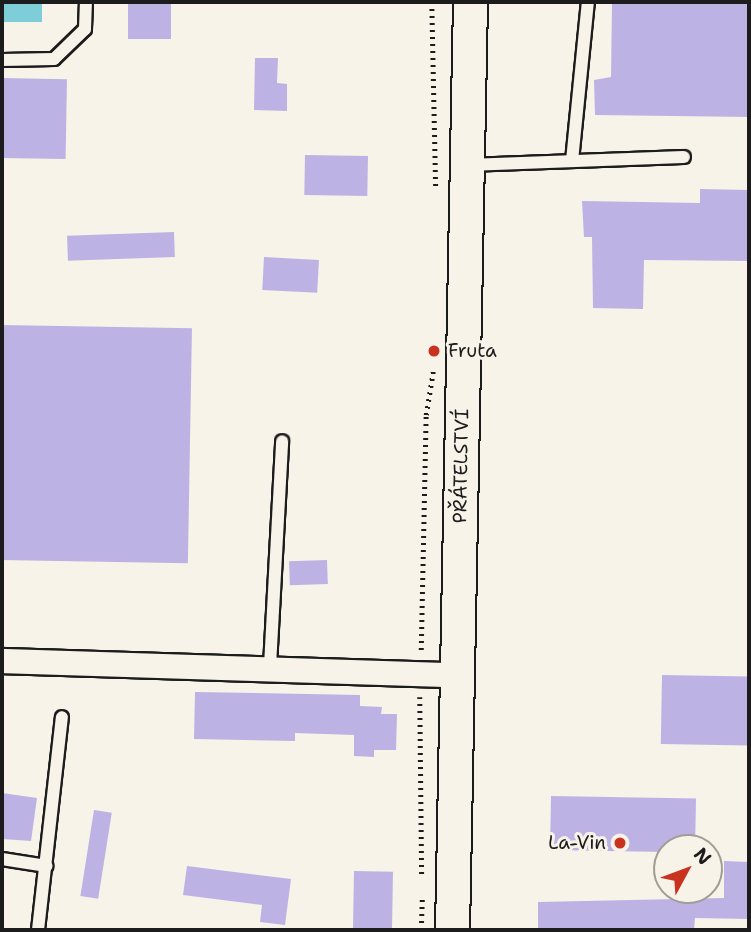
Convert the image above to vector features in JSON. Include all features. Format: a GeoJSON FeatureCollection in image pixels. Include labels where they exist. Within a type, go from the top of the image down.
{"type":"FeatureCollection","features":[{"type":"Feature","properties":{"kind":"main road","name":"PŘÁTELSTVÍ"},"geometry":{"type":"LineString","coordinates":[[452,930],[470,2]]}},
{"type":"Feature","properties":{"kind":"street"},"geometry":{"type":"LineString","coordinates":[[2,661],[270,666],[457,675]]}},
{"type":"Feature","properties":{"kind":"lane"},"geometry":{"type":"LineString","coordinates":[[2,60],[54,59],[85,29],[86,2]]}},
{"type":"Feature","properties":{"kind":"lane"},"geometry":{"type":"LineString","coordinates":[[572,161],[588,2]]}},
{"type":"Feature","properties":{"kind":"lane"},"geometry":{"type":"LineString","coordinates":[[466,177],[572,161],[684,157]]}},
{"type":"Feature","properties":{"kind":"lane"},"geometry":{"type":"LineString","coordinates":[[270,666],[282,441]]}},
{"type":"Feature","properties":{"kind":"lane"},"geometry":{"type":"LineString","coordinates":[[38,930],[62,717]]}},
{"type":"Feature","properties":{"kind":"lane"},"geometry":{"type":"LineString","coordinates":[[2,859],[46,866]]}},
{"type":"Feature","properties":{"kind":"path"},"geometry":{"type":"LineString","coordinates":[[432,2],[436,191],[466,177]]}},
{"type":"Feature","properties":{"kind":"path"},"geometry":{"type":"LineString","coordinates":[[422,881],[420,675],[426,415],[434,366],[463,365]]}},
{"type":"Feature","properties":{"kind":"path"},"geometry":{"type":"LineString","coordinates":[[421,930],[422,893]]}},
{"type":"Feature","properties":{"kind":"water"},"geometry":{"type":"Polygon","coordinates":[[[2,2],[42,2],[42,22],[2,22],[2,2]]]}},
{"type":"Feature","properties":{"kind":"building"},"geometry":{"type":"Polygon","coordinates":[[[128,2],[171,2],[171,39],[128,39],[128,2]]]}},
{"type":"Feature","properties":{"kind":"building"},"geometry":{"type":"Polygon","coordinates":[[[612,2],[749,2],[749,117],[595,115],[594,80],[611,77],[612,2]]]}},
{"type":"Feature","properties":{"kind":"building"},"geometry":{"type":"Polygon","coordinates":[[[255,58],[278,58],[277,83],[287,84],[287,111],[254,110],[255,58]]]}},
{"type":"Feature","properties":{"kind":"building"},"geometry":{"type":"Polygon","coordinates":[[[2,78],[67,79],[66,159],[2,158],[2,78]]]}},
{"type":"Feature","properties":{"kind":"building"},"geometry":{"type":"Polygon","coordinates":[[[305,155],[368,156],[367,196],[304,195],[305,155]]]}},
{"type":"Feature","properties":{"kind":"building"},"geometry":{"type":"Polygon","coordinates":[[[700,189],[749,190],[749,261],[644,260],[643,309],[593,308],[592,237],[584,237],[582,201],[700,203],[700,189]]]}},
{"type":"Feature","properties":{"kind":"building"},"geometry":{"type":"Polygon","coordinates":[[[174,232],[175,257],[68,261],[67,236],[174,232]]]}},
{"type":"Feature","properties":{"kind":"building"},"geometry":{"type":"Polygon","coordinates":[[[264,257],[319,260],[317,293],[262,290],[264,257]]]}},
{"type":"Feature","properties":{"kind":"building"},"geometry":{"type":"Polygon","coordinates":[[[2,325],[192,328],[188,563],[2,560],[2,325]]]}},
{"type":"Feature","properties":{"kind":"building"},"geometry":{"type":"Polygon","coordinates":[[[327,560],[328,584],[290,585],[289,561],[327,560]]]}},
{"type":"Feature","properties":{"kind":"building"},"geometry":{"type":"Polygon","coordinates":[[[662,675],[749,677],[748,746],[661,744],[662,675]]]}},
{"type":"Feature","properties":{"kind":"building"},"geometry":{"type":"Polygon","coordinates":[[[195,692],[360,695],[360,706],[382,707],[381,714],[397,714],[396,750],[374,750],[374,757],[354,756],[354,735],[295,733],[295,741],[194,739],[195,692]]]}},
{"type":"Feature","properties":{"kind":"building"},"geometry":{"type":"Polygon","coordinates":[[[2,793],[37,798],[31,841],[2,839],[2,793]]]}},
{"type":"Feature","properties":{"kind":"building"},"geometry":{"type":"Polygon","coordinates":[[[551,796],[696,799],[695,834],[653,834],[653,852],[550,850],[551,796]]]}},
{"type":"Feature","properties":{"kind":"building"},"geometry":{"type":"Polygon","coordinates":[[[94,810],[112,813],[98,899],[80,896],[94,810]]]}},
{"type":"Feature","properties":{"kind":"building"},"geometry":{"type":"Polygon","coordinates":[[[724,861],[749,862],[749,919],[695,918],[694,930],[538,930],[538,902],[653,900],[653,904],[723,904],[724,861]]]}},
{"type":"Feature","properties":{"kind":"building"},"geometry":{"type":"Polygon","coordinates":[[[187,866],[291,879],[285,925],[260,922],[262,905],[183,895],[187,866]]]}},
{"type":"Feature","properties":{"kind":"building"},"geometry":{"type":"Polygon","coordinates":[[[354,871],[393,872],[392,930],[353,930],[354,871]]]}},
{"type":"Feature","properties":{"kind":"place","name":"Fruta"},"geometry":{"type":"Point","coordinates":[434,351]}},
{"type":"Feature","properties":{"kind":"place","name":"La-Vin"},"geometry":{"type":"Point","coordinates":[620,843]}}]}
